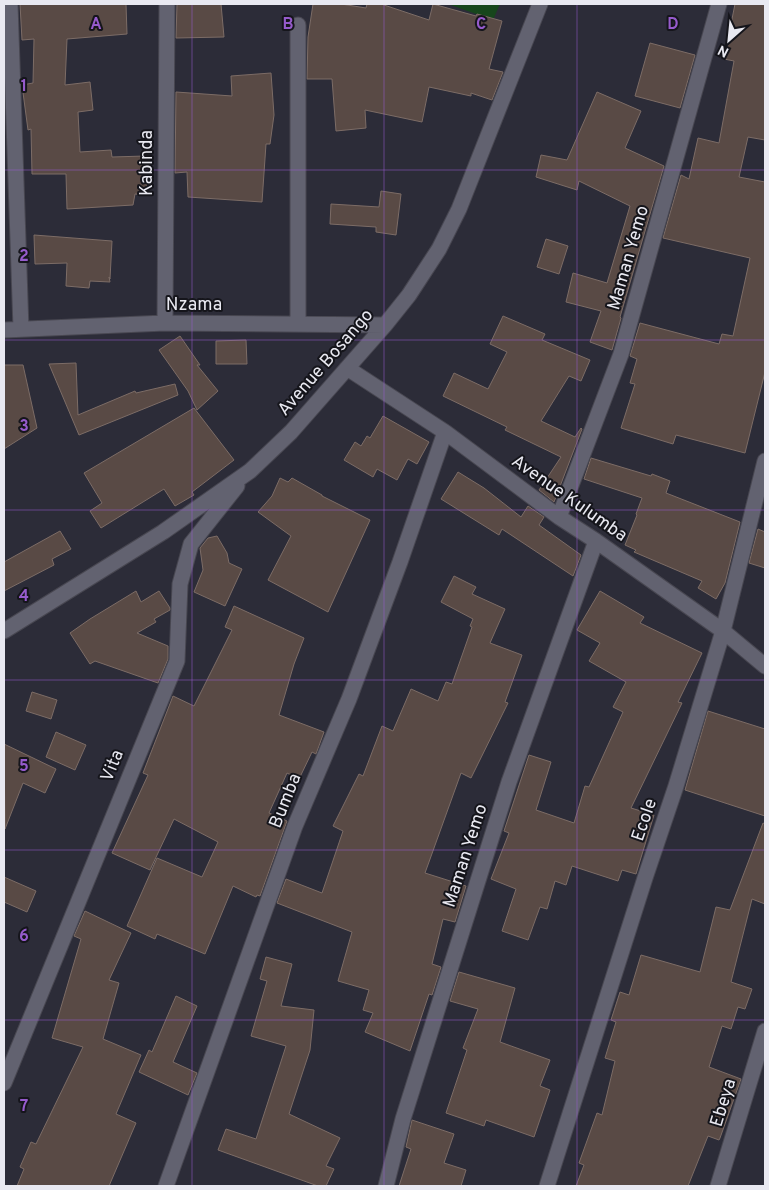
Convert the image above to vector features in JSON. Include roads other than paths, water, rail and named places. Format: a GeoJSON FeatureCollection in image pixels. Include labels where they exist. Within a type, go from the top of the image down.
{"type":"FeatureCollection","features":[{"type":"Feature","properties":{"kind":"street"},"geometry":{"type":"LineString","coordinates":[[10,4],[21,329]]}},
{"type":"Feature","properties":{"kind":"street","name":"Kabinda"},"geometry":{"type":"LineString","coordinates":[[165,323],[167,4]]}},
{"type":"Feature","properties":{"kind":"street","name":"Avenue Bosango"},"geometry":{"type":"LineString","coordinates":[[4,631],[163,532],[250,471],[291,432],[385,325],[409,295],[439,249],[458,209],[540,4]]}},
{"type":"Feature","properties":{"kind":"street","name":"Maman Yemo"},"geometry":{"type":"LineString","coordinates":[[559,518],[621,354],[719,4]]}},
{"type":"Feature","properties":{"kind":"street"},"geometry":{"type":"LineString","coordinates":[[298,25],[298,324]]}},
{"type":"Feature","properties":{"kind":"street","name":"Nzama"},"geometry":{"type":"LineString","coordinates":[[4,330],[165,323],[385,325]]}},
{"type":"Feature","properties":{"kind":"street","name":"Avenue Kulumba"},"geometry":{"type":"LineString","coordinates":[[347,368],[445,432],[559,518],[596,541],[723,631],[765,666]]}},
{"type":"Feature","properties":{"kind":"street","name":"Bumba"},"geometry":{"type":"LineString","coordinates":[[166,1186],[295,826],[348,699],[400,562],[445,432]]}},
{"type":"Feature","properties":{"kind":"street","name":"Ecole"},"geometry":{"type":"LineString","coordinates":[[547,1186],[676,786],[723,631],[765,461]]}},
{"type":"Feature","properties":{"kind":"street","name":"Vita"},"geometry":{"type":"LineString","coordinates":[[4,1083],[177,660],[180,584],[191,544],[250,471]]}},
{"type":"Feature","properties":{"kind":"street","name":"Maman Yemo"},"geometry":{"type":"LineString","coordinates":[[386,1186],[406,1111],[509,782],[596,541]]}},
{"type":"Feature","properties":{"kind":"street","name":"Ebeya"},"geometry":{"type":"LineString","coordinates":[[718,1186],[765,1031]]}}]}
